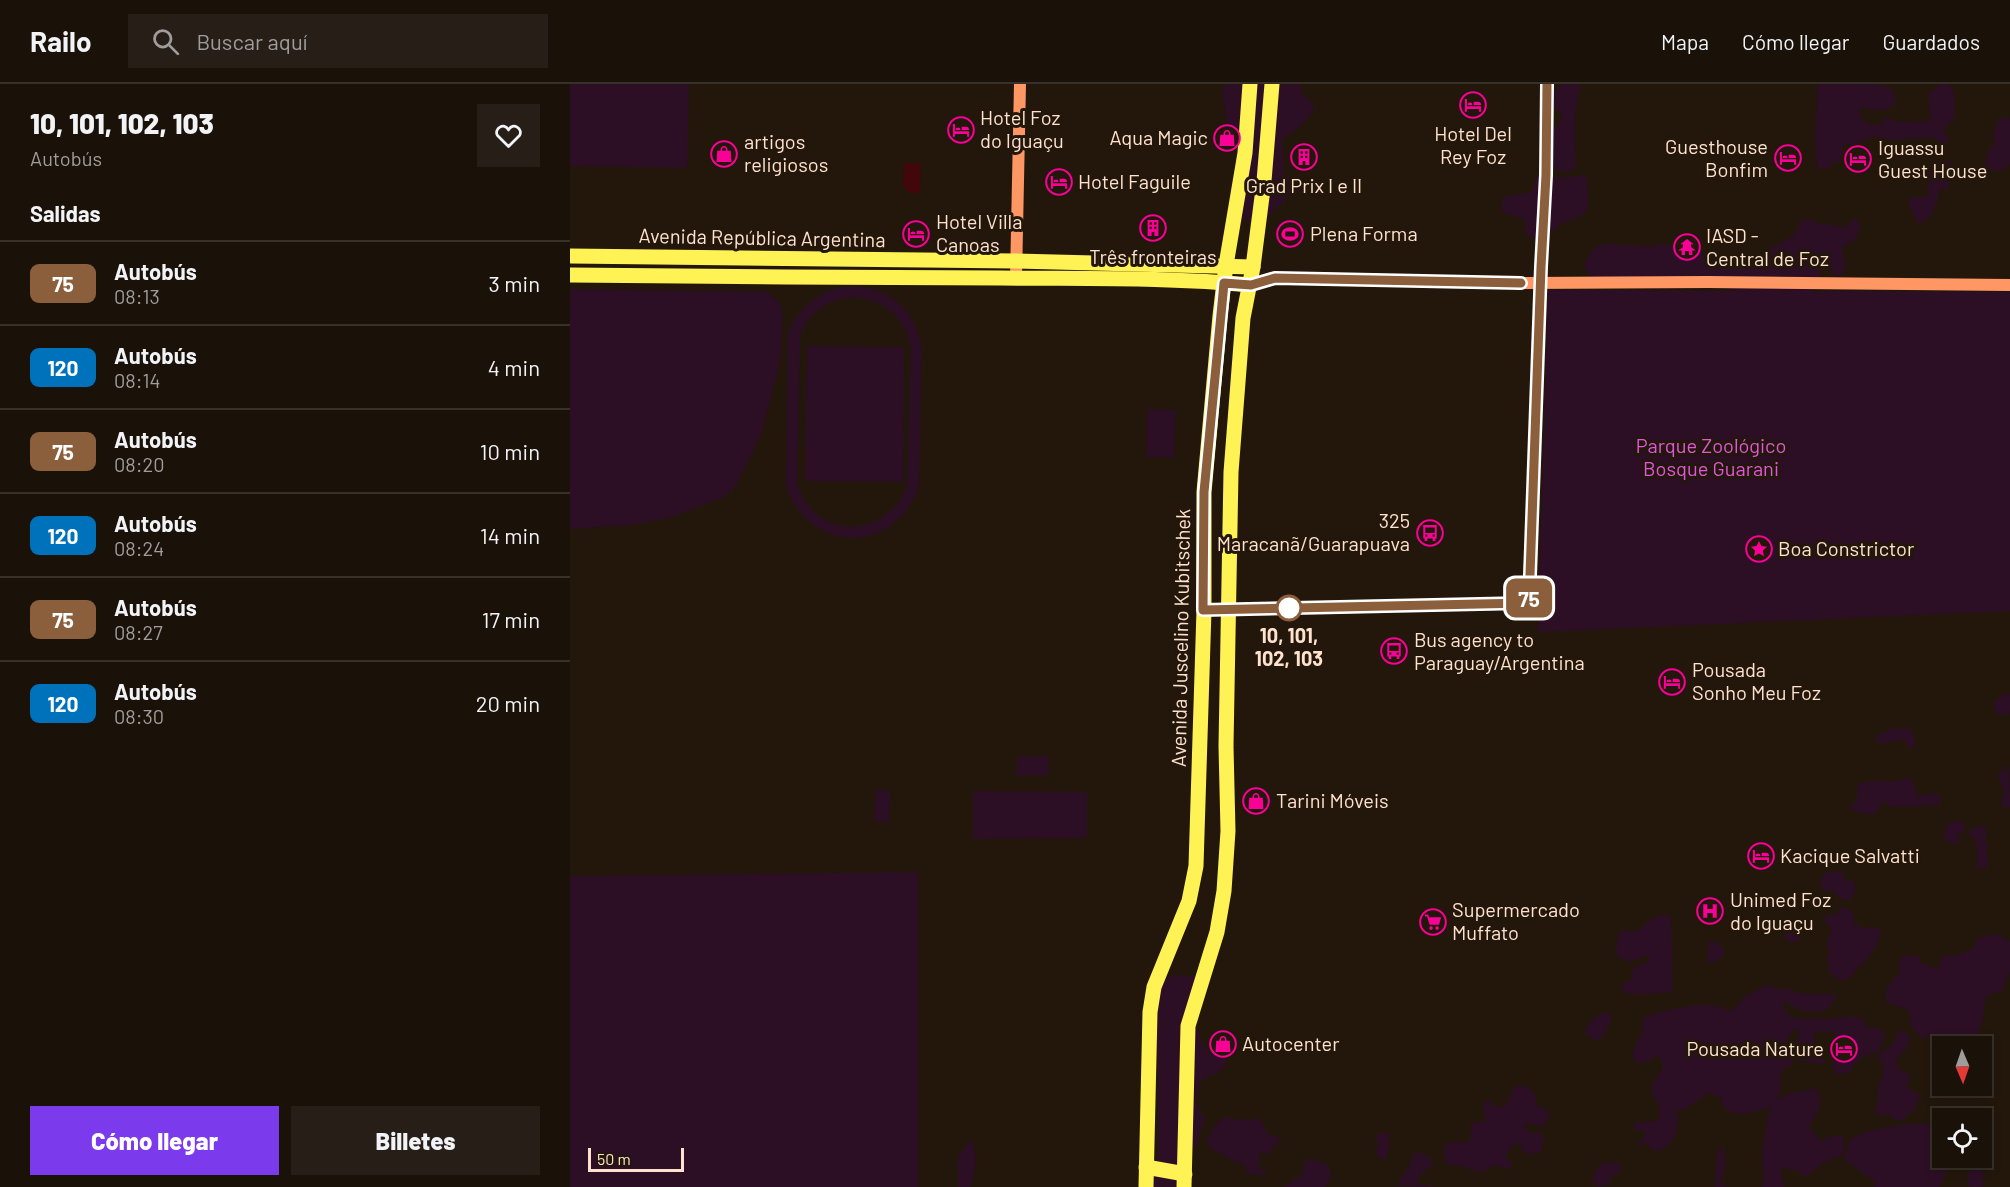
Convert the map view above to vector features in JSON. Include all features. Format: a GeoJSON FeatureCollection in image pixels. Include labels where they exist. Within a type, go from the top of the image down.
{"type":"FeatureCollection","features":[{"type":"Feature","properties":{"kind":"main road","name":"Avenida Juscelino Kubitschek"},"geometry":{"type":"LineString","coordinates":[[1146,1187],[1150,1012],[1154,987],[1189,901],[1196,857],[1204,492],[1226,265],[1245,153],[1250,84]]}},
{"type":"Feature","properties":{"kind":"main road"},"geometry":{"type":"LineString","coordinates":[[1146,1167],[1185,1181],[1188,1026],[1217,932],[1225,879],[1228,831],[1226,746],[1231,472],[1243,318],[1251,285],[1264,182],[1272,84]]}},
{"type":"Feature","properties":{"kind":"main road","name":"Avenida República Argentina"},"geometry":{"type":"LineString","coordinates":[[570,256],[1015,261],[1253,267]]}},
{"type":"Feature","properties":{"kind":"main road","name":"Avenida República Argentina"},"geometry":{"type":"LineString","coordinates":[[570,274],[738,278],[1090,278],[1251,285]]}},
{"type":"Feature","properties":{"kind":"street"},"geometry":{"type":"LineString","coordinates":[[1016,278],[1020,84]]}},
{"type":"Feature","properties":{"kind":"street","name":"Avenida República Argentina"},"geometry":{"type":"LineString","coordinates":[[1253,267],[1275,278]]}},
{"type":"Feature","properties":{"kind":"street","name":"Avenida República Argentina"},"geometry":{"type":"LineString","coordinates":[[1251,285],[1275,278],[1521,283],[2010,285]]}},
{"type":"Feature","properties":{"kind":"green space"},"geometry":{"type":"Polygon","coordinates":[[[570,84],[689,84],[687,168],[570,166],[570,84]]]}},
{"type":"Feature","properties":{"kind":"green space"},"geometry":{"type":"Polygon","coordinates":[[[1227,84],[1301,84],[1301,92],[1315,105],[1306,120],[1282,139],[1284,176],[1298,179],[1302,191],[1286,196],[1285,201],[1259,223],[1245,220],[1238,208],[1240,142],[1228,129],[1222,91],[1227,84]]]}},
{"type":"Feature","properties":{"kind":"green space"},"geometry":{"type":"Polygon","coordinates":[[[1562,84],[1581,86],[1575,116],[1576,166],[1570,172],[1557,171],[1550,164],[1544,139],[1548,130],[1558,126],[1563,116],[1560,111],[1551,107],[1548,98],[1562,84]]]}},
{"type":"Feature","properties":{"kind":"green space"},"geometry":{"type":"Polygon","coordinates":[[[1818,84],[1872,84],[1891,88],[1895,95],[1895,103],[1885,111],[1859,107],[1861,119],[1871,125],[1883,124],[1882,118],[1889,118],[1895,122],[1931,121],[1928,94],[1942,84],[1949,84],[1954,94],[1955,116],[1944,129],[1948,141],[1942,151],[1934,151],[1934,144],[1937,140],[1933,137],[1890,140],[1875,136],[1858,143],[1844,145],[1840,162],[1834,162],[1826,170],[1817,168],[1815,141],[1818,84]]]}},
{"type":"Feature","properties":{"kind":"green space"},"geometry":{"type":"Polygon","coordinates":[[[2006,117],[2010,119],[2010,164],[2000,171],[1990,170],[1985,163],[1990,146],[1995,146],[1993,134],[1998,120],[2006,117]]]}},
{"type":"Feature","properties":{"kind":"green space"},"geometry":{"type":"Polygon","coordinates":[[[1943,160],[1951,162],[1948,188],[1940,190],[1928,219],[1917,223],[1908,201],[1910,198],[1928,196],[1927,172],[1943,160]]]}},
{"type":"Feature","properties":{"kind":"green space"},"geometry":{"type":"Polygon","coordinates":[[[1550,174],[1560,178],[1582,175],[1587,179],[1588,209],[1559,226],[1541,242],[1526,234],[1524,219],[1507,214],[1501,209],[1503,198],[1532,191],[1534,181],[1539,175],[1550,174]]]}},
{"type":"Feature","properties":{"kind":"green space","name":"Parque Zoológico Bosque Guarani"},"geometry":{"type":"Polygon","coordinates":[[[1802,218],[1821,225],[1825,223],[1846,227],[1851,220],[1857,218],[1860,227],[1855,241],[1843,247],[1842,253],[1846,268],[1842,274],[1833,275],[1830,265],[1821,259],[1819,277],[1809,291],[2010,292],[2010,611],[1538,632],[1548,290],[1745,291],[1733,290],[1712,281],[1595,282],[1584,267],[1590,253],[1598,246],[1610,244],[1656,247],[1663,243],[1674,248],[1699,249],[1707,259],[1758,265],[1763,263],[1768,249],[1793,236],[1802,218]]]}},
{"type":"Feature","properties":{"kind":"green space"},"geometry":{"type":"Polygon","coordinates":[[[849,286],[876,290],[898,302],[913,321],[922,347],[919,488],[907,510],[890,526],[871,535],[851,538],[832,534],[813,525],[797,508],[786,486],[788,333],[805,307],[828,291],[849,286]],[[850,297],[826,305],[814,314],[800,335],[797,484],[806,503],[819,516],[834,524],[851,527],[868,524],[883,516],[897,504],[907,486],[911,348],[898,318],[882,305],[862,298],[850,297]]]}},
{"type":"Feature","properties":{"kind":"green space"},"geometry":{"type":"Polygon","coordinates":[[[570,289],[767,292],[778,301],[783,315],[781,357],[762,432],[739,480],[722,498],[671,517],[631,525],[570,529],[570,289]]]}},
{"type":"Feature","properties":{"kind":"green space"},"geometry":{"type":"Polygon","coordinates":[[[807,346],[904,347],[903,482],[805,481],[807,346]]]}},
{"type":"Feature","properties":{"kind":"green space"},"geometry":{"type":"Polygon","coordinates":[[[1147,409],[1175,410],[1174,458],[1146,457],[1147,409]]]}},
{"type":"Feature","properties":{"kind":"green space"},"geometry":{"type":"Polygon","coordinates":[[[2007,692],[2010,696],[2010,712],[2007,715],[1996,714],[1993,703],[2007,692]]]}},
{"type":"Feature","properties":{"kind":"green space"},"geometry":{"type":"Polygon","coordinates":[[[1889,728],[1911,729],[1916,746],[1908,749],[1906,740],[1882,744],[1875,740],[1880,733],[1888,733],[1889,728]]]}},
{"type":"Feature","properties":{"kind":"green space"},"geometry":{"type":"Polygon","coordinates":[[[1048,756],[1049,775],[1017,776],[1017,757],[1048,756]]]}},
{"type":"Feature","properties":{"kind":"green space"},"geometry":{"type":"Polygon","coordinates":[[[2009,763],[2009,808],[2002,807],[2001,800],[2005,792],[1999,779],[1999,772],[2008,769],[2009,763]]]}},
{"type":"Feature","properties":{"kind":"green space"},"geometry":{"type":"Polygon","coordinates":[[[1906,777],[1912,781],[1918,797],[1929,793],[1941,794],[1940,802],[1937,805],[1907,807],[1889,806],[1885,801],[1875,813],[1868,814],[1859,813],[1850,807],[1857,801],[1857,787],[1861,784],[1873,781],[1893,782],[1906,777]]]}},
{"type":"Feature","properties":{"kind":"green space"},"geometry":{"type":"Polygon","coordinates":[[[876,790],[890,791],[889,823],[874,821],[876,790]]]}},
{"type":"Feature","properties":{"kind":"green space"},"geometry":{"type":"Polygon","coordinates":[[[973,791],[1087,792],[1087,838],[973,839],[973,791]]]}},
{"type":"Feature","properties":{"kind":"green space"},"geometry":{"type":"Polygon","coordinates":[[[1959,821],[1965,825],[1964,832],[1957,838],[1960,842],[1951,843],[1944,838],[1945,827],[1959,821]]]}},
{"type":"Feature","properties":{"kind":"green space"},"geometry":{"type":"Polygon","coordinates":[[[1982,825],[1987,832],[1985,839],[1988,846],[1986,851],[1989,863],[1986,868],[1979,870],[1976,841],[1969,835],[1969,830],[1982,825]]]}},
{"type":"Feature","properties":{"kind":"green space"},"geometry":{"type":"Polygon","coordinates":[[[918,872],[918,1187],[570,1187],[570,876],[918,872]]]}},
{"type":"Feature","properties":{"kind":"green space"},"geometry":{"type":"Polygon","coordinates":[[[1827,872],[1843,872],[1845,881],[1855,883],[1855,893],[1849,900],[1838,897],[1835,891],[1828,892],[1822,889],[1821,878],[1827,872]]]}},
{"type":"Feature","properties":{"kind":"green space"},"geometry":{"type":"Polygon","coordinates":[[[1844,906],[1854,915],[1853,923],[1861,927],[1878,928],[1881,933],[1870,955],[1847,980],[1837,979],[1828,970],[1830,964],[1827,960],[1829,955],[1827,944],[1832,928],[1824,922],[1827,914],[1835,915],[1844,906]]]}},
{"type":"Feature","properties":{"kind":"green space"},"geometry":{"type":"Polygon","coordinates":[[[1671,915],[1673,988],[1671,992],[1639,994],[1623,992],[1622,983],[1631,980],[1633,968],[1651,960],[1646,956],[1629,962],[1616,955],[1617,940],[1621,931],[1638,931],[1654,917],[1671,915]]]}},
{"type":"Feature","properties":{"kind":"green space"},"geometry":{"type":"Polygon","coordinates":[[[1801,927],[1800,940],[1795,942],[1788,941],[1784,936],[1784,928],[1801,927]]]}},
{"type":"Feature","properties":{"kind":"green space"},"geometry":{"type":"Polygon","coordinates":[[[1997,934],[2010,942],[2010,970],[2002,991],[1986,996],[1982,1022],[1977,1036],[1956,1034],[1938,1036],[1934,1034],[1923,1038],[1912,1027],[1911,1013],[1904,1008],[1886,1003],[1888,987],[1899,974],[1900,959],[1904,955],[1919,956],[1921,963],[1938,970],[1942,956],[1958,955],[1974,948],[1977,938],[1997,934]]]}},
{"type":"Feature","properties":{"kind":"green space"},"geometry":{"type":"Polygon","coordinates":[[[1709,941],[1718,942],[1724,950],[1723,956],[1712,963],[1706,962],[1709,941]]]}},
{"type":"Feature","properties":{"kind":"green space"},"geometry":{"type":"Polygon","coordinates":[[[1173,975],[1196,976],[1193,1025],[1200,1033],[1201,1041],[1209,1055],[1223,1044],[1226,1065],[1215,1075],[1208,1074],[1206,1079],[1200,1081],[1196,1102],[1205,1120],[1197,1145],[1191,1149],[1178,1187],[1152,1187],[1158,1154],[1158,1113],[1156,1007],[1152,986],[1173,975]]]}},
{"type":"Feature","properties":{"kind":"green space"},"geometry":{"type":"Polygon","coordinates":[[[1767,985],[1803,994],[1837,994],[1830,1006],[1817,1012],[1799,1009],[1783,1000],[1783,1009],[1794,1020],[1797,1016],[1804,1020],[1860,1017],[1864,1018],[1867,1029],[1877,1027],[1885,1035],[1879,1051],[1860,1059],[1849,1072],[1837,1075],[1832,1066],[1836,1058],[1835,1031],[1815,1032],[1815,1047],[1824,1059],[1824,1064],[1798,1060],[1791,1056],[1792,1047],[1800,1037],[1795,1028],[1781,1048],[1787,1051],[1793,1063],[1780,1072],[1781,1090],[1777,1100],[1786,1095],[1815,1088],[1820,1103],[1809,1126],[1821,1142],[1832,1136],[1843,1136],[1844,1154],[1822,1164],[1805,1177],[1798,1170],[1781,1168],[1784,1187],[1762,1187],[1764,1177],[1762,1153],[1769,1109],[1772,1105],[1743,1114],[1737,1113],[1727,1110],[1720,1097],[1709,1093],[1682,1111],[1671,1106],[1678,1113],[1676,1132],[1671,1141],[1662,1149],[1656,1152],[1646,1143],[1636,1146],[1645,1136],[1645,1132],[1634,1130],[1635,1122],[1651,1122],[1659,1119],[1659,1103],[1654,1100],[1651,1086],[1662,1070],[1663,1062],[1657,1055],[1651,1060],[1637,1064],[1632,1053],[1643,1030],[1642,1018],[1700,1005],[1716,1006],[1729,1011],[1745,996],[1767,985]]]}},
{"type":"Feature","properties":{"kind":"green space"},"geometry":{"type":"Polygon","coordinates":[[[1606,1012],[1612,1016],[1605,1034],[1599,1040],[1595,1040],[1585,1033],[1586,1029],[1592,1020],[1606,1012]]]}},
{"type":"Feature","properties":{"kind":"green space"},"geometry":{"type":"Polygon","coordinates":[[[1898,1031],[1905,1031],[1910,1038],[1908,1046],[1896,1060],[1899,1070],[1907,1073],[1911,1079],[1906,1085],[1910,1090],[1917,1092],[1919,1098],[1913,1112],[1908,1114],[1903,1121],[1896,1120],[1889,1115],[1875,1114],[1879,1086],[1883,1078],[1883,1061],[1877,1060],[1879,1054],[1893,1044],[1898,1031]]]}},
{"type":"Feature","properties":{"kind":"green space"},"geometry":{"type":"Polygon","coordinates":[[[1520,1085],[1533,1092],[1537,1106],[1545,1109],[1550,1117],[1542,1127],[1526,1123],[1523,1128],[1534,1134],[1539,1132],[1544,1137],[1541,1152],[1531,1154],[1523,1152],[1521,1145],[1516,1142],[1505,1156],[1513,1164],[1509,1169],[1494,1165],[1483,1172],[1446,1163],[1445,1144],[1467,1143],[1470,1140],[1472,1122],[1486,1122],[1483,1112],[1484,1103],[1489,1099],[1496,1108],[1505,1106],[1513,1089],[1520,1085]]]}},
{"type":"Feature","properties":{"kind":"green space"},"geometry":{"type":"Polygon","coordinates":[[[1225,1117],[1238,1120],[1260,1120],[1266,1133],[1282,1139],[1271,1152],[1264,1154],[1259,1152],[1259,1169],[1266,1171],[1265,1175],[1247,1174],[1244,1165],[1228,1159],[1224,1154],[1215,1152],[1210,1146],[1206,1140],[1216,1124],[1225,1117]]]}},
{"type":"Feature","properties":{"kind":"green space"},"geometry":{"type":"Polygon","coordinates":[[[1906,1124],[1932,1124],[1932,1168],[1949,1168],[1940,1187],[1874,1187],[1875,1181],[1844,1160],[1850,1141],[1867,1132],[1906,1124]]]}},
{"type":"Feature","properties":{"kind":"green space"},"geometry":{"type":"Polygon","coordinates":[[[1389,1133],[1389,1150],[1385,1161],[1377,1156],[1376,1149],[1379,1146],[1375,1136],[1389,1133]]]}},
{"type":"Feature","properties":{"kind":"green space"},"geometry":{"type":"Polygon","coordinates":[[[972,1139],[976,1158],[972,1181],[970,1187],[958,1187],[958,1156],[972,1139]]]}},
{"type":"Feature","properties":{"kind":"green space"},"geometry":{"type":"Polygon","coordinates":[[[1720,1145],[1725,1162],[1721,1179],[1723,1186],[1730,1187],[1715,1187],[1717,1154],[1720,1145]]]}},
{"type":"Feature","properties":{"kind":"green space"},"geometry":{"type":"Polygon","coordinates":[[[1420,1152],[1433,1161],[1431,1167],[1424,1170],[1417,1178],[1419,1184],[1437,1187],[1399,1186],[1400,1179],[1408,1169],[1414,1153],[1420,1152]]]}},
{"type":"Feature","properties":{"kind":"green space"},"geometry":{"type":"Polygon","coordinates":[[[1315,1159],[1319,1163],[1325,1162],[1330,1171],[1331,1175],[1326,1187],[1284,1187],[1302,1175],[1305,1161],[1315,1159]]]}},
{"type":"Feature","properties":{"kind":"green space"},"geometry":{"type":"Polygon","coordinates":[[[1603,1162],[1619,1163],[1620,1168],[1617,1175],[1612,1175],[1608,1185],[1597,1187],[1593,1183],[1592,1176],[1603,1162]]]}},
{"type":"Feature","properties":{"kind":"green space"},"geometry":{"type":"Polygon","coordinates":[[[1969,1168],[1982,1168],[1983,1187],[1969,1187],[1967,1174],[1971,1170],[1969,1168]]]}},
{"type":"Feature","properties":{"kind":"shaded area"},"geometry":{"type":"Polygon","coordinates":[[[904,163],[921,163],[920,193],[910,193],[903,187],[904,163]]]}},
{"type":"Feature","properties":{"kind":"bus line","name":"75"},"geometry":{"type":"LineString","coordinates":[[1521,283],[1275,278],[1251,285],[1224,283],[1204,492],[1203,610],[1529,603],[1546,175],[1547,84]]}},
{"type":"Feature","properties":{"kind":"place","name":"Hotel Del Rey Foz"},"geometry":{"type":"Point","coordinates":[1473,105]}},
{"type":"Feature","properties":{"kind":"place","name":"Hotel Foz do Iguaçu"},"geometry":{"type":"Point","coordinates":[961,130]}},
{"type":"Feature","properties":{"kind":"place","name":"Aqua Magic"},"geometry":{"type":"Point","coordinates":[1227,138]}},
{"type":"Feature","properties":{"kind":"place","name":"artigos religiosos"},"geometry":{"type":"Point","coordinates":[724,154]}},
{"type":"Feature","properties":{"kind":"place","name":"Grad Prix I e II"},"geometry":{"type":"Point","coordinates":[1304,157]}},
{"type":"Feature","properties":{"kind":"place","name":"Guesthouse Bonfim"},"geometry":{"type":"Point","coordinates":[1788,158]}},
{"type":"Feature","properties":{"kind":"place","name":"Iguassu Guest House"},"geometry":{"type":"Point","coordinates":[1858,159]}},
{"type":"Feature","properties":{"kind":"place","name":"Hotel Faguile"},"geometry":{"type":"Point","coordinates":[1059,182]}},
{"type":"Feature","properties":{"kind":"place","name":"Três fronteiras"},"geometry":{"type":"Point","coordinates":[1153,228]}},
{"type":"Feature","properties":{"kind":"place","name":"Hotel Villa Canoas"},"geometry":{"type":"Point","coordinates":[916,234]}},
{"type":"Feature","properties":{"kind":"place","name":"Plena Forma"},"geometry":{"type":"Point","coordinates":[1290,234]}},
{"type":"Feature","properties":{"kind":"place","name":"IASD - Central de Foz"},"geometry":{"type":"Point","coordinates":[1687,247]}},
{"type":"Feature","properties":{"kind":"place","name":"325 Maracanã/Guarapuava"},"geometry":{"type":"Point","coordinates":[1430,533]}},
{"type":"Feature","properties":{"kind":"place","name":"Boa Constrictor"},"geometry":{"type":"Point","coordinates":[1759,549]}},
{"type":"Feature","properties":{"kind":"place","name":"10, 101, 102, 103"},"geometry":{"type":"Point","coordinates":[1289,608]}},
{"type":"Feature","properties":{"kind":"place","name":"Bus agency to Paraguay/Argentina"},"geometry":{"type":"Point","coordinates":[1394,651]}},
{"type":"Feature","properties":{"kind":"place","name":"Pousada Sonho Meu Foz"},"geometry":{"type":"Point","coordinates":[1672,682]}},
{"type":"Feature","properties":{"kind":"place","name":"Tarini Móveis"},"geometry":{"type":"Point","coordinates":[1256,801]}},
{"type":"Feature","properties":{"kind":"place","name":"Kacique Salvatti"},"geometry":{"type":"Point","coordinates":[1761,856]}},
{"type":"Feature","properties":{"kind":"place","name":"Unimed Foz do Iguaçu"},"geometry":{"type":"Point","coordinates":[1710,911]}},
{"type":"Feature","properties":{"kind":"place","name":"Supermercado Muffato"},"geometry":{"type":"Point","coordinates":[1433,922]}},
{"type":"Feature","properties":{"kind":"place","name":"Autocenter"},"geometry":{"type":"Point","coordinates":[1223,1044]}},
{"type":"Feature","properties":{"kind":"place","name":"Pousada Nature"},"geometry":{"type":"Point","coordinates":[1844,1049]}}]}
